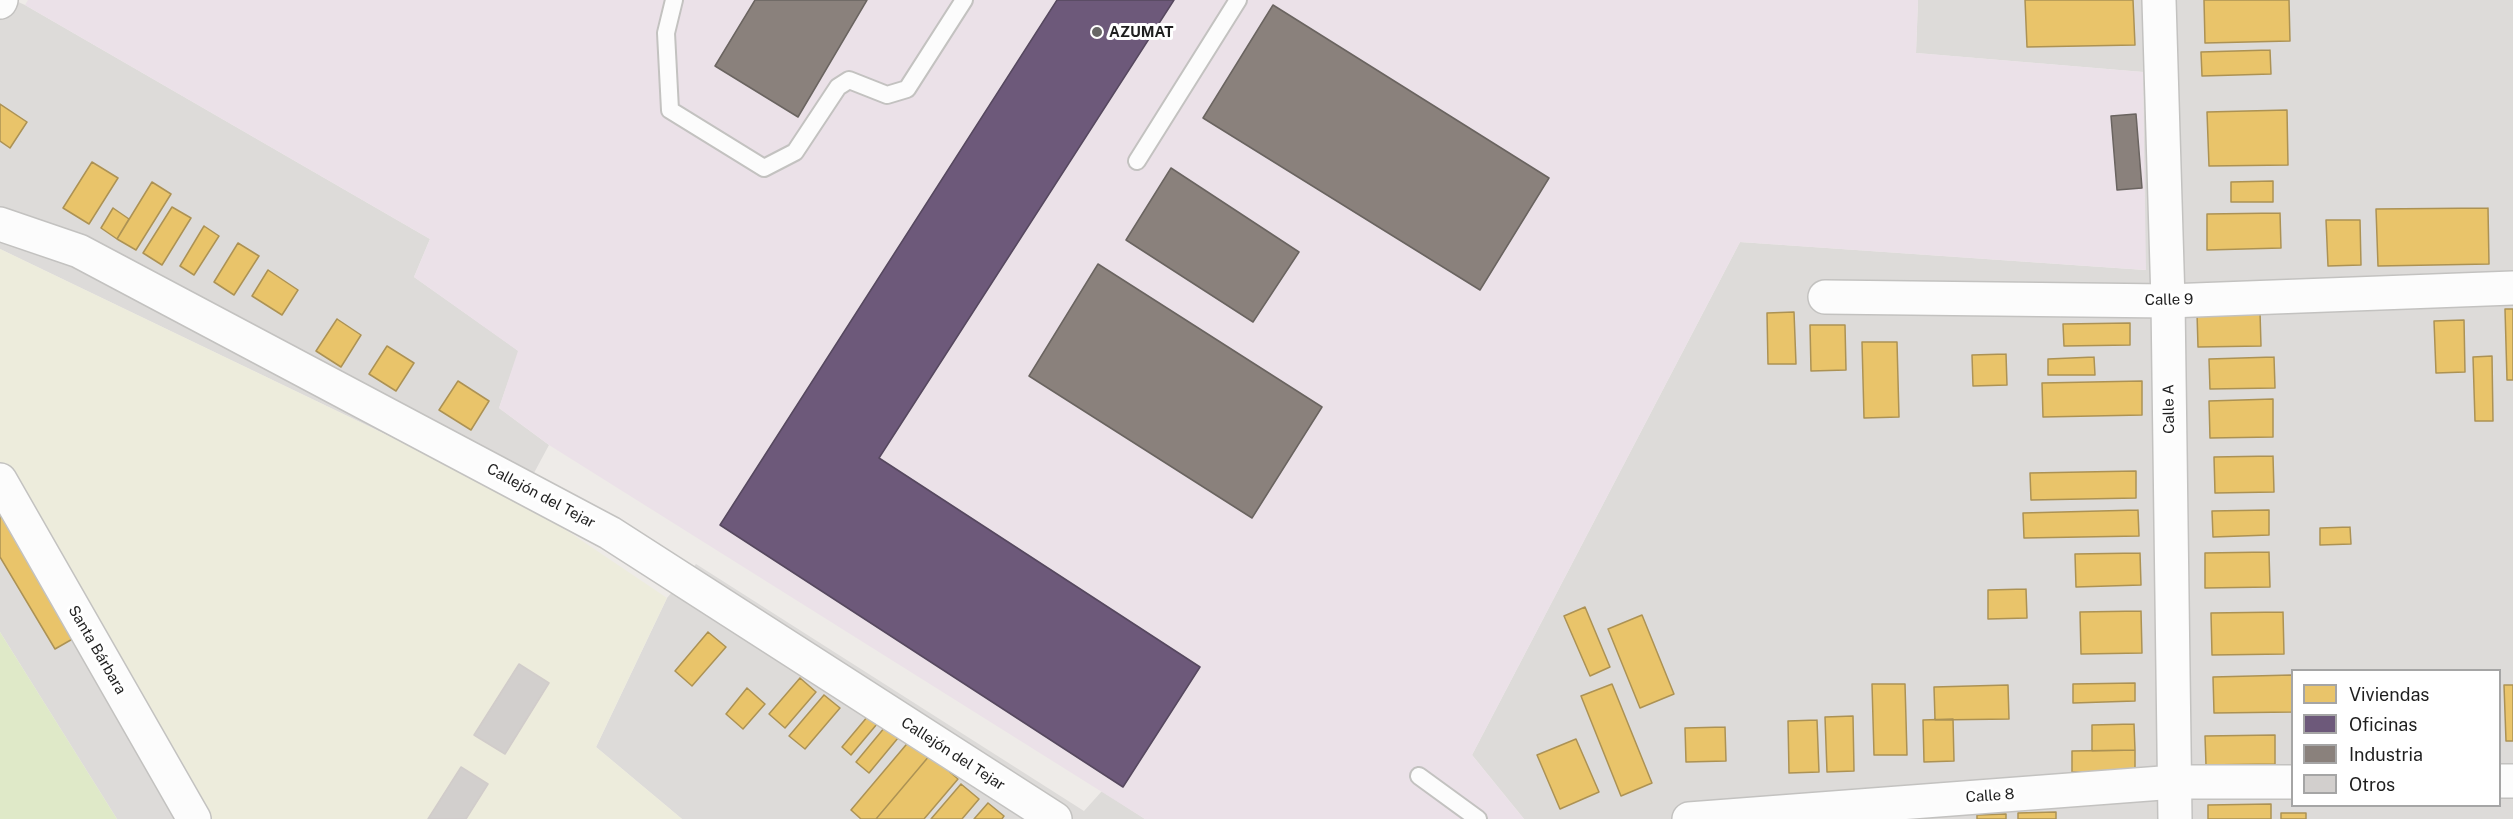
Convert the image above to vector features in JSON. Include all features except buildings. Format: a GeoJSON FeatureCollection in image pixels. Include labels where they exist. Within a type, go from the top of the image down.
{"type":"FeatureCollection","features":[{"type":"Feature","properties":{"kind":"street","name":"Calle A"},"geometry":{"type":"LineString","coordinates":[[2159,0],[2168,301],[2175,819]]}},
{"type":"Feature","properties":{"kind":"street","name":"Callejón del Tejar"},"geometry":{"type":"LineString","coordinates":[[0,224],[79,251],[610,533],[1055,819]]}},
{"type":"Feature","properties":{"kind":"street","name":"Calle 9"},"geometry":{"type":"LineString","coordinates":[[1825,297],[2168,301],[2513,288]]}},
{"type":"Feature","properties":{"kind":"street","name":"Santa Bárbara"},"geometry":{"type":"LineString","coordinates":[[0,480],[194,819]]}},
{"type":"Feature","properties":{"kind":"street","name":"Calle 8"},"geometry":{"type":"LineString","coordinates":[[1689,819],[2175,782],[2291,782]]}},
{"type":"Feature","properties":{"kind":"lane"},"geometry":{"type":"LineString","coordinates":[[674,0],[666,33],[670,110],[764,168],[795,152],[838,87],[849,80],[887,95],[907,89],[964,0]]}},
{"type":"Feature","properties":{"kind":"lane"},"geometry":{"type":"LineString","coordinates":[[1137,161],[1238,0]]}},
{"type":"Feature","properties":{"kind":"lane"},"geometry":{"type":"LineString","coordinates":[[1419,776],[1478,819]]}},
{"type":"Feature","properties":{"kind":"shaded area"},"geometry":{"type":"Polygon","coordinates":[[[0,0],[14,0],[25,5],[430,239],[414,277],[519,351],[499,408],[549,445],[520,499],[0,249],[0,0]]]}},
{"type":"Feature","properties":{"kind":"shaded area"},"geometry":{"type":"Polygon","coordinates":[[[28,0],[1918,0],[1916,53],[2143,72],[2146,270],[1740,242],[1472,755],[1524,819],[1145,819],[549,445],[499,408],[518,351],[414,277],[430,239],[25,5],[28,0]]]}},
{"type":"Feature","properties":{"kind":"shaded area"},"geometry":{"type":"Polygon","coordinates":[[[1918,0],[2513,0],[2513,819],[1524,819],[1472,755],[1740,242],[2145,270],[2143,72],[1916,53],[1918,0]]]}},
{"type":"Feature","properties":{"kind":"shaded area"},"geometry":{"type":"Polygon","coordinates":[[[0,249],[520,499],[667,598],[596,747],[682,819],[197,819],[0,466],[0,249]]]}},
{"type":"Feature","properties":{"kind":"shaded area"},"geometry":{"type":"Polygon","coordinates":[[[0,466],[197,819],[117,819],[0,632],[0,466]]]}},
{"type":"Feature","properties":{"kind":"shaded area"},"geometry":{"type":"Polygon","coordinates":[[[696,564],[1084,811],[1102,791],[1145,819],[682,819],[596,747],[667,598],[696,564]]]}},
{"type":"Feature","properties":{"kind":"green space"},"geometry":{"type":"Polygon","coordinates":[[[0,632],[117,819],[0,819],[0,632]]]}},
{"type":"Feature","properties":{"kind":"place","name":"AZUMAT"},"geometry":{"type":"Point","coordinates":[1097,32]}}]}
